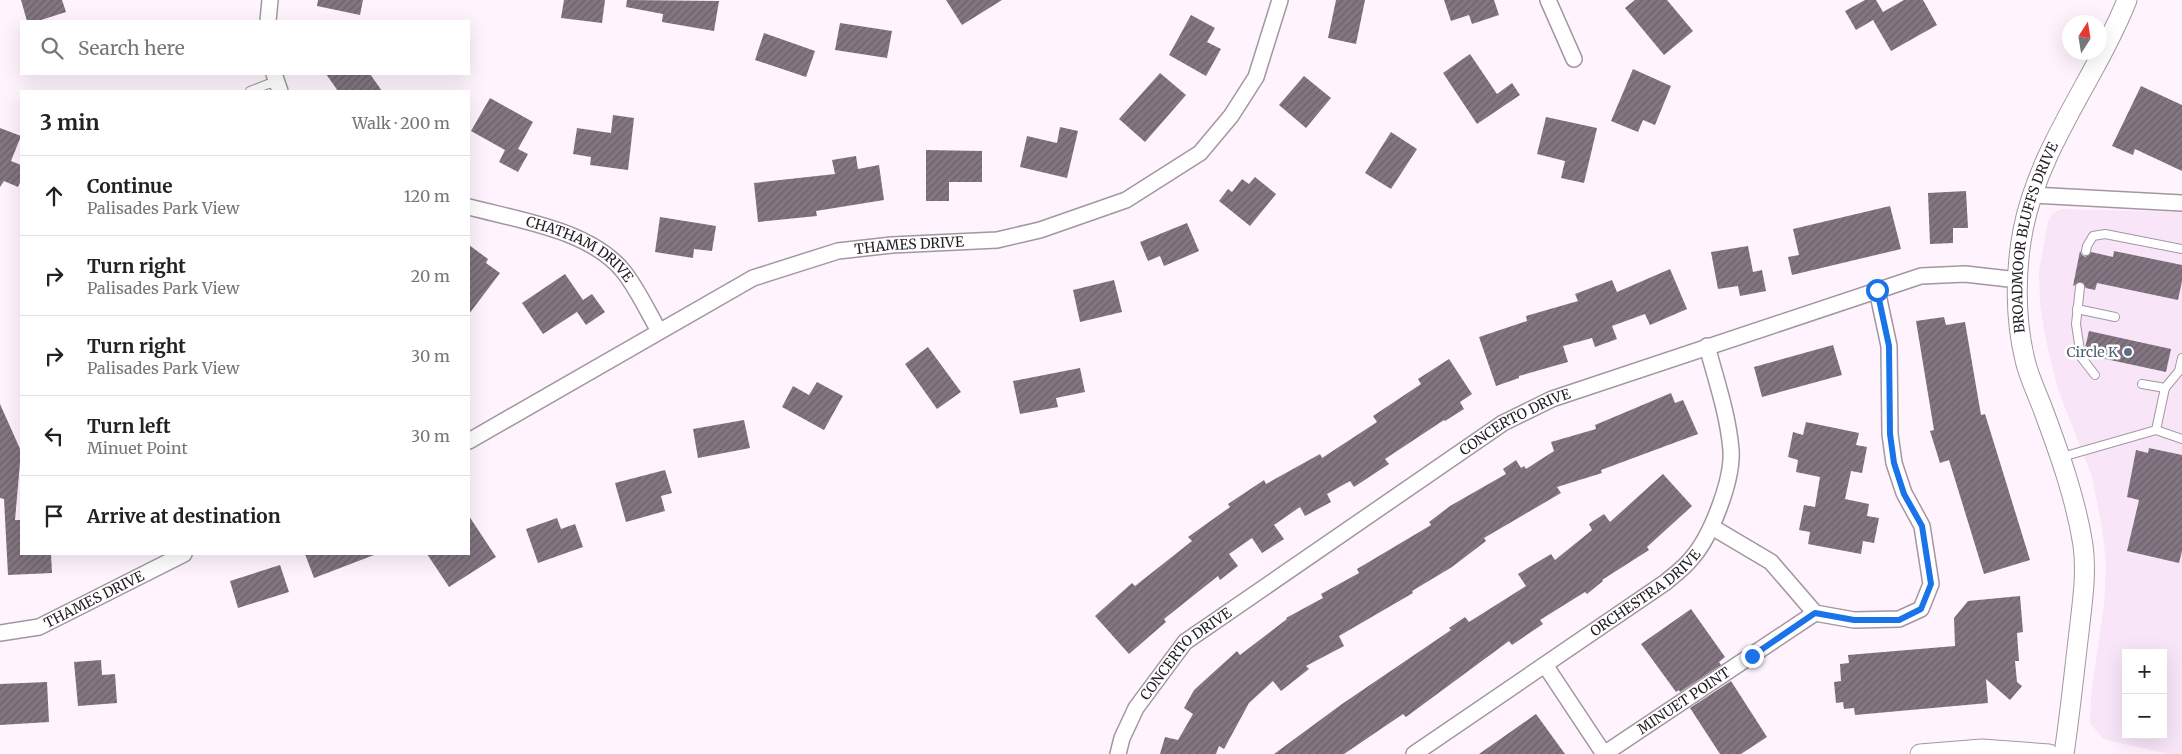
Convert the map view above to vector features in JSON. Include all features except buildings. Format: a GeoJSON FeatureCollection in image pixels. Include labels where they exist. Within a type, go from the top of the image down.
{"type":"FeatureCollection","features":[{"type":"Feature","properties":{"kind":"street"},"geometry":{"type":"LineString","coordinates":[[268,20],[270,0]]}},
{"type":"Feature","properties":{"kind":"street","name":"THAMES DRIVE"},"geometry":{"type":"LineString","coordinates":[[470,440],[753,278],[838,251],[997,240],[1040,230],[1126,200],[1200,153],[1230,116],[1256,77],[1280,0]]}},
{"type":"Feature","properties":{"kind":"street"},"geometry":{"type":"LineString","coordinates":[[1548,0],[1574,59]]}},
{"type":"Feature","properties":{"kind":"street","name":"BROADMOOR BLUFFS DRIVE"},"geometry":{"type":"LineString","coordinates":[[2064,754],[2083,590],[2083,548],[2078,520],[2060,458],[2025,361],[2019,324],[2018,280],[2023,231],[2032,195],[2049,154],[2113,33],[2127,0]]}},
{"type":"Feature","properties":{"kind":"street"},"geometry":{"type":"LineString","coordinates":[[2032,195],[2182,203]]}},
{"type":"Feature","properties":{"kind":"street","name":"CHATHAM DRIVE"},"geometry":{"type":"LineString","coordinates":[[470,207],[581,238],[599,250],[624,272],[659,332]]}},
{"type":"Feature","properties":{"kind":"street","name":"CONCERTO DRIVE"},"geometry":{"type":"LineString","coordinates":[[1118,754],[1122,738],[1136,708],[1185,642],[1503,423],[1552,399],[1921,276],[1964,274],[2018,280]]}},
{"type":"Feature","properties":{"kind":"street"},"geometry":{"type":"LineString","coordinates":[[1712,526],[1771,562],[1815,613],[1854,620],[1899,620],[1921,609],[1931,584],[1922,526],[1904,494],[1894,463],[1890,434],[1889,346],[1877,290]]}},
{"type":"Feature","properties":{"kind":"street","name":"ORCHESTRA DRIVE"},"geometry":{"type":"LineString","coordinates":[[1414,754],[1666,582],[1692,558],[1712,526],[1726,488],[1731,452],[1726,415],[1707,346]]}},
{"type":"Feature","properties":{"kind":"street","name":"THAMES DRIVE"},"geometry":{"type":"LineString","coordinates":[[0,633],[39,627],[182,555]]}},
{"type":"Feature","properties":{"kind":"street","name":"MINUET POINT"},"geometry":{"type":"LineString","coordinates":[[1604,754],[1815,613]]}},
{"type":"Feature","properties":{"kind":"street"},"geometry":{"type":"LineString","coordinates":[[1545,665],[1604,754]]}},
{"type":"Feature","properties":{"kind":"street"},"geometry":{"type":"LineString","coordinates":[[1920,754],[1982,749],[2049,754]]}},
{"type":"Feature","properties":{"kind":"lane"},"geometry":{"type":"LineString","coordinates":[[253,90],[268,84],[277,83]]}},
{"type":"Feature","properties":{"kind":"lane"},"geometry":{"type":"LineString","coordinates":[[2086,251],[2094,236],[2105,234],[2182,250]]}},
{"type":"Feature","properties":{"kind":"lane"},"geometry":{"type":"LineString","coordinates":[[2080,287],[2076,324],[2081,357],[2094,375]]}},
{"type":"Feature","properties":{"kind":"lane"},"geometry":{"type":"LineString","coordinates":[[2077,309],[2115,317]]}},
{"type":"Feature","properties":{"kind":"lane"},"geometry":{"type":"LineString","coordinates":[[2156,430],[2164,388],[2179,372],[2182,358]]}},
{"type":"Feature","properties":{"kind":"lane"},"geometry":{"type":"LineString","coordinates":[[2142,384],[2164,388]]}},
{"type":"Feature","properties":{"kind":"lane"},"geometry":{"type":"LineString","coordinates":[[2060,458],[2156,430],[2182,439]]}},
{"type":"Feature","properties":{"kind":"shaded area"},"geometry":{"type":"Polygon","coordinates":[[[2062,209],[2182,212],[2182,754],[2168,754],[2103,739],[2090,723],[2091,694],[2104,605],[2106,563],[2102,528],[2092,477],[2057,387],[2045,336],[2040,304],[2039,270],[2048,221],[2053,213],[2062,209]]]}},
{"type":"Feature","properties":{"kind":"place","name":"Circle K"},"geometry":{"type":"Point","coordinates":[2128,352]}},
{"type":"Feature","properties":{"kind":"route"},"geometry":{"type":"LineString","coordinates":[[1752,656],[1815,613],[1854,620],[1899,620],[1921,609],[1931,584],[1922,526],[1904,494],[1894,463],[1890,434],[1889,346],[1877,290]]}}]}
